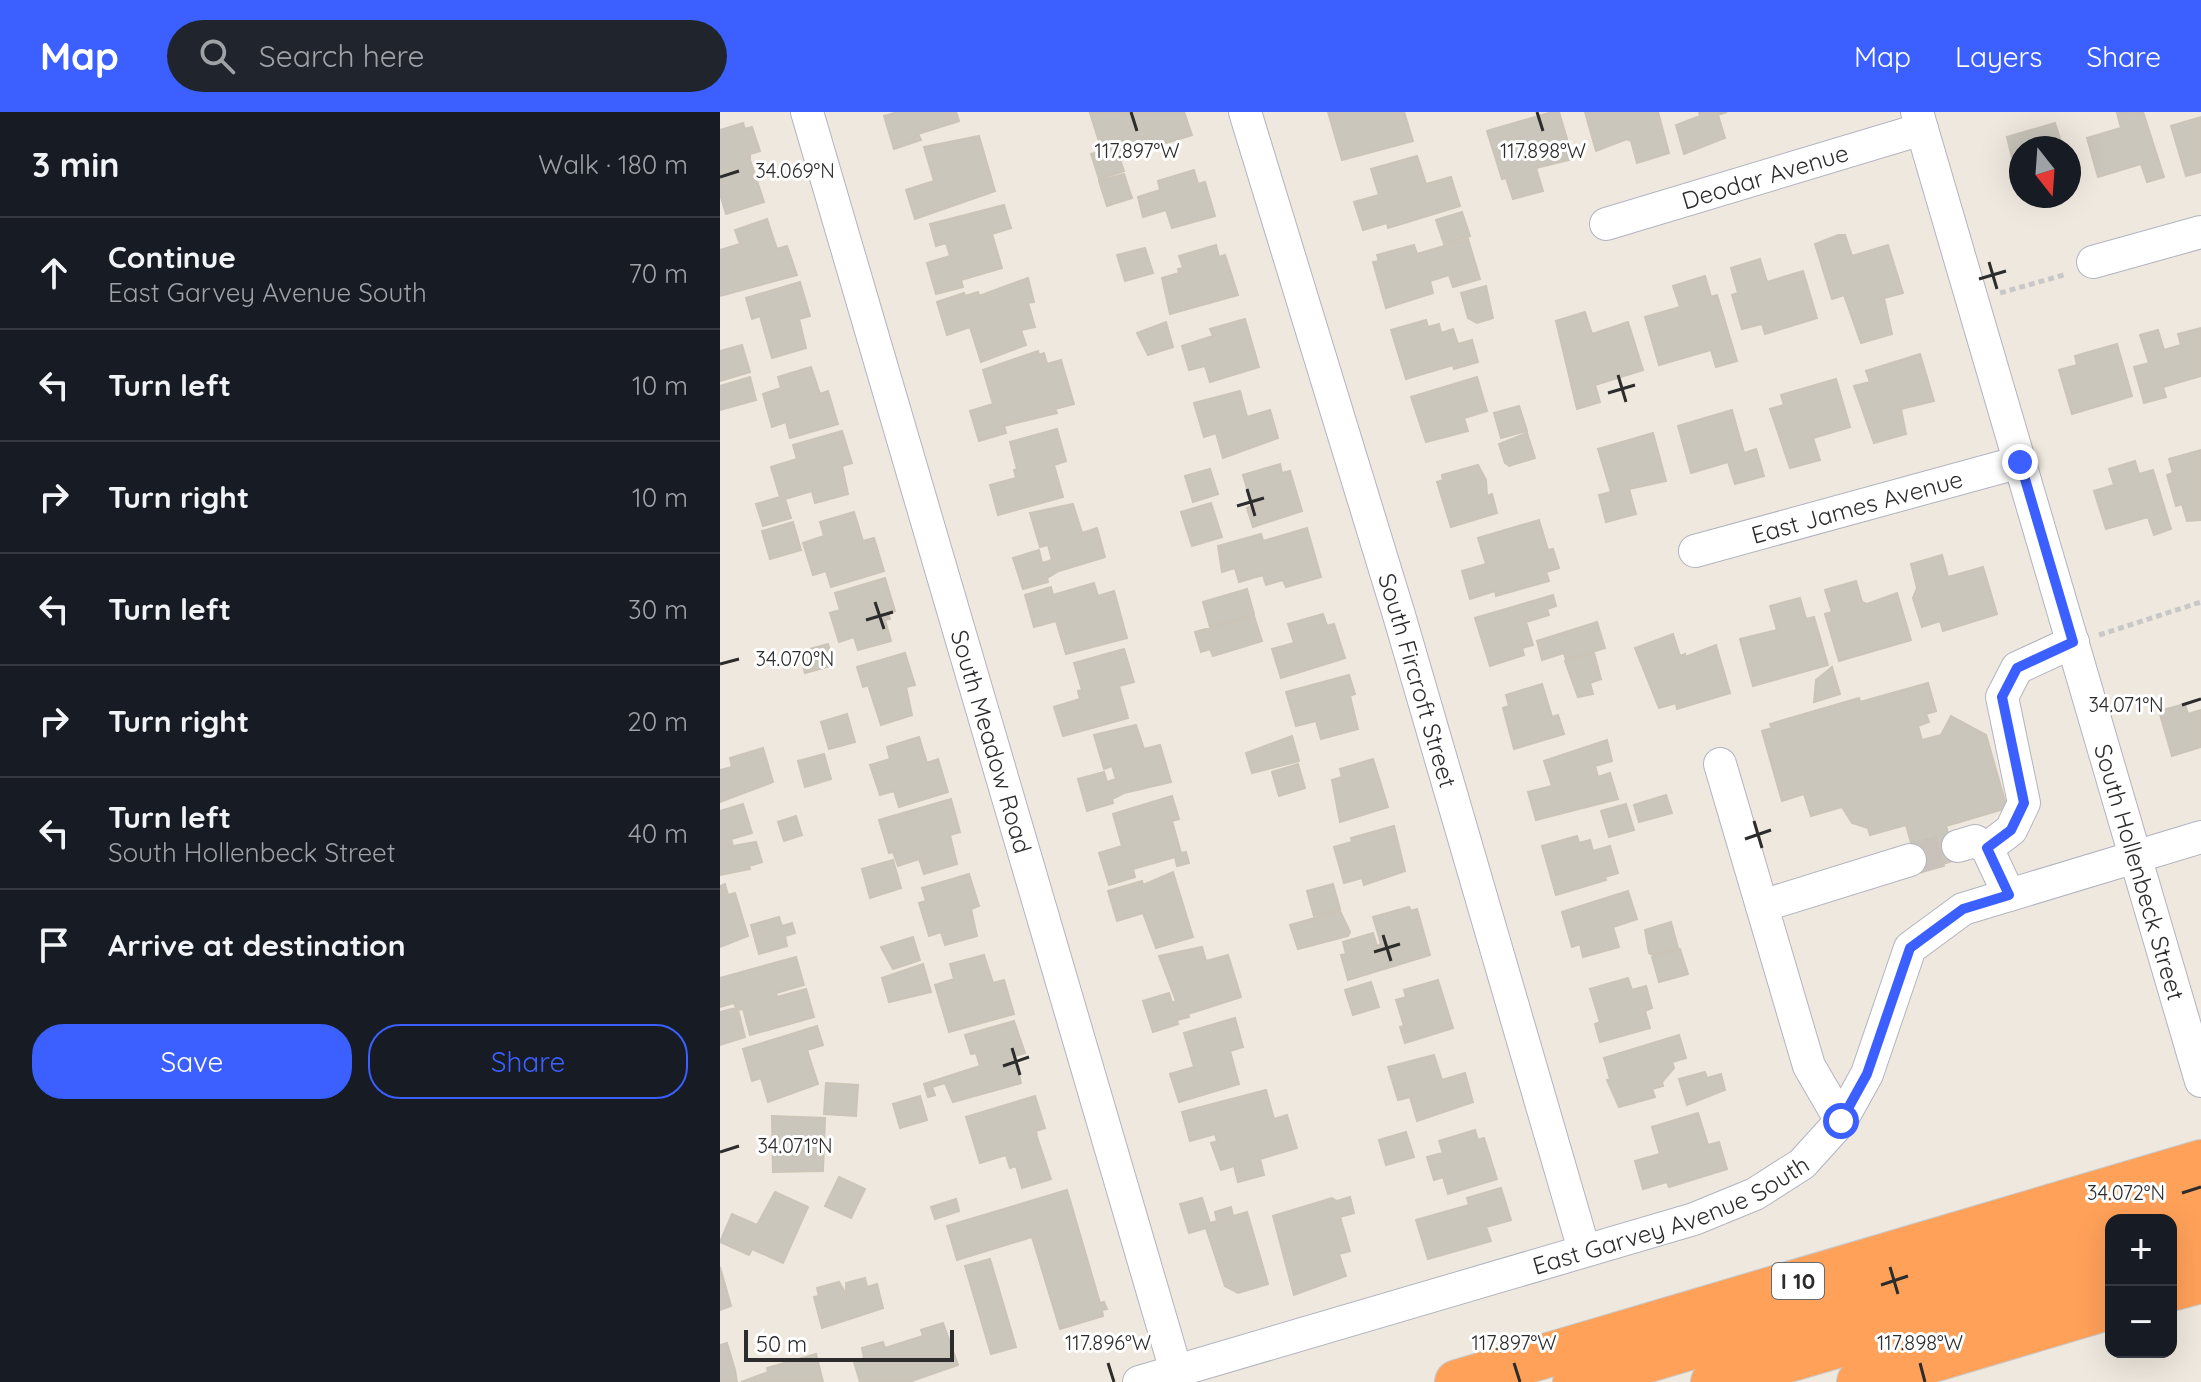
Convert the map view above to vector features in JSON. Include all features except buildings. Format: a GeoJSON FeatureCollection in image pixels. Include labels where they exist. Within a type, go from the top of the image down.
{"type":"FeatureCollection","features":[{"type":"Feature","properties":{"kind":"highway","name":"I 10"},"geometry":{"type":"LineString","coordinates":[[1457,1382],[2129,1208],[2201,1162]]}},
{"type":"Feature","properties":{"kind":"highway"},"geometry":{"type":"LineString","coordinates":[[1575,1382],[2129,1208],[2201,1195]]}},
{"type":"Feature","properties":{"kind":"highway"},"geometry":{"type":"LineString","coordinates":[[2179,1277],[2201,1239]]}},
{"type":"Feature","properties":{"kind":"highway"},"geometry":{"type":"LineString","coordinates":[[1713,1382],[2105,1268]]}},
{"type":"Feature","properties":{"kind":"highway"},"geometry":{"type":"LineString","coordinates":[[1859,1382],[2105,1309]]}},
{"type":"Feature","properties":{"kind":"street","name":"South Meadow Road"},"geometry":{"type":"LineString","coordinates":[[807,112],[1176,1371]]}},
{"type":"Feature","properties":{"kind":"street","name":"South Fircroft Street"},"geometry":{"type":"LineString","coordinates":[[1245,112],[1399,615],[1584,1250]]}},
{"type":"Feature","properties":{"kind":"street","name":"Deodar Avenue"},"geometry":{"type":"LineString","coordinates":[[1606,224],[1920,120]]}},
{"type":"Feature","properties":{"kind":"street","name":"South Hollenbeck Street"},"geometry":{"type":"LineString","coordinates":[[1920,120],[2201,1081]]}},
{"type":"Feature","properties":{"kind":"street"},"geometry":{"type":"LineString","coordinates":[[2093,262],[2201,232]]}},
{"type":"Feature","properties":{"kind":"street","name":"East James Avenue"},"geometry":{"type":"LineString","coordinates":[[1695,551],[2020,462]]}},
{"type":"Feature","properties":{"kind":"street"},"geometry":{"type":"LineString","coordinates":[[2009,895],[1973,847],[2011,830],[2024,803],[2002,697],[2017,668],[2073,642]]}},
{"type":"Feature","properties":{"kind":"street"},"geometry":{"type":"LineString","coordinates":[[1720,764],[1809,1066],[1841,1121]]}},
{"type":"Feature","properties":{"kind":"street","name":"East Garvey Avenue South"},"geometry":{"type":"LineString","coordinates":[[1139,1382],[1694,1219],[1755,1194],[1802,1164],[1841,1121],[1867,1074],[1910,948],[1963,909],[2201,837]]}},
{"type":"Feature","properties":{"kind":"street"},"geometry":{"type":"LineString","coordinates":[[1762,906],[1910,860]]}},
{"type":"Feature","properties":{"kind":"path"},"geometry":{"type":"LineString","coordinates":[[1973,300],[2062,276],[2093,262]]}},
{"type":"Feature","properties":{"kind":"path"},"geometry":{"type":"LineString","coordinates":[[2073,642],[2201,602]]}},
{"type":"Feature","properties":{"kind":"tunnel"},"geometry":{"type":"LineString","coordinates":[[1910,860],[1958,846]]}},
{"type":"Feature","properties":{"kind":"route"},"geometry":{"type":"LineString","coordinates":[[1841,1121],[1867,1074],[1910,948],[1963,909],[2009,895],[1987,848],[2011,830],[2024,803],[2002,697],[2017,668],[2073,642],[2020,462]]}}]}
